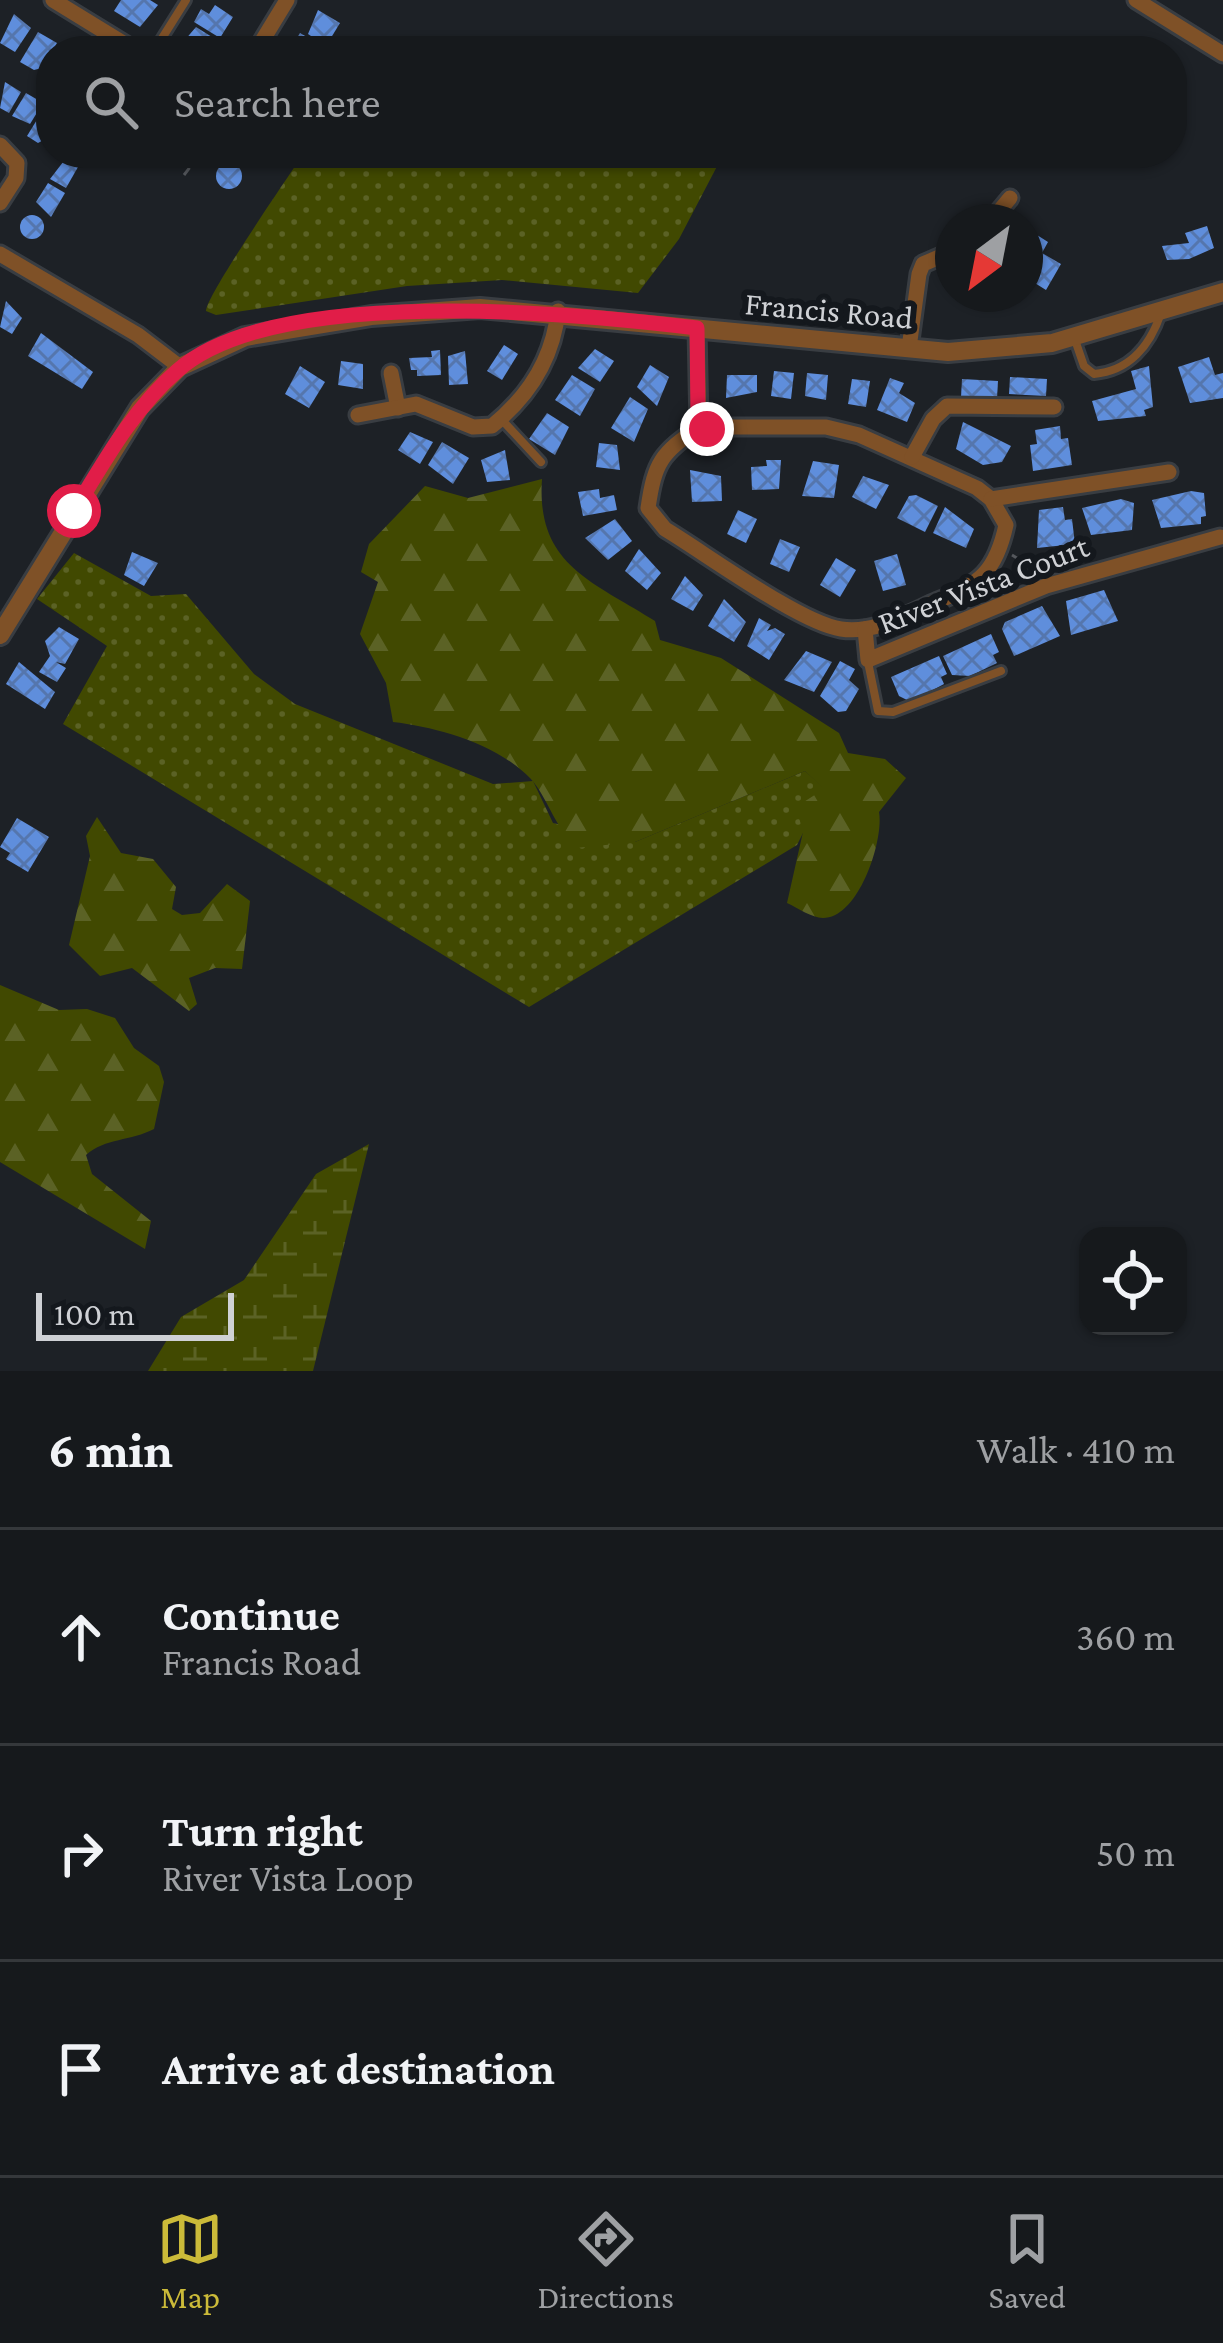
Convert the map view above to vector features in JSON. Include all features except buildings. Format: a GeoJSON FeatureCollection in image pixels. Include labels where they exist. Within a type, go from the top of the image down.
{"type":"FeatureCollection","features":[{"type":"Feature","properties":{"kind":"street"},"geometry":{"type":"LineString","coordinates":[[53,0],[112,36]]}},
{"type":"Feature","properties":{"kind":"street"},"geometry":{"type":"LineString","coordinates":[[265,36],[287,0]]}},
{"type":"Feature","properties":{"kind":"street"},"geometry":{"type":"LineString","coordinates":[[1136,0],[1223,54]]}},
{"type":"Feature","properties":{"kind":"street"},"geometry":{"type":"LineString","coordinates":[[0,145],[17,163],[16,178],[0,203]]}},
{"type":"Feature","properties":{"kind":"street"},"geometry":{"type":"LineString","coordinates":[[1005,204],[1010,198]]}},
{"type":"Feature","properties":{"kind":"street"},"geometry":{"type":"LineString","coordinates":[[0,254],[138,335],[180,367]]}},
{"type":"Feature","properties":{"kind":"street"},"geometry":{"type":"LineString","coordinates":[[909,348],[919,274],[923,264],[935,259]]}},
{"type":"Feature","properties":{"kind":"street","name":"Francis Road"},"geometry":{"type":"LineString","coordinates":[[0,635],[140,409],[180,367],[245,337],[277,329],[480,308],[558,311],[948,352],[1074,337],[1223,292]]}},
{"type":"Feature","properties":{"kind":"street"},"geometry":{"type":"LineString","coordinates":[[358,415],[428,405],[473,427],[496,422],[544,365],[558,311]]}},
{"type":"Feature","properties":{"kind":"street"},"geometry":{"type":"LineString","coordinates":[[697,328],[699,428]]}},
{"type":"Feature","properties":{"kind":"street"},"geometry":{"type":"LineString","coordinates":[[391,373],[398,408]]}},
{"type":"Feature","properties":{"kind":"street"},"geometry":{"type":"LineString","coordinates":[[912,458],[933,419],[947,406],[1054,407]]}},
{"type":"Feature","properties":{"kind":"street"},"geometry":{"type":"LineString","coordinates":[[826,427],[912,458],[991,499],[1006,525],[999,557],[986,579],[865,629],[838,629],[812,618],[664,529],[649,508],[653,474],[665,450],[699,428],[826,427]]}},
{"type":"Feature","properties":{"kind":"street"},"geometry":{"type":"LineString","coordinates":[[991,499],[1169,472]]}},
{"type":"Feature","properties":{"kind":"street","name":"River Vista Court"},"geometry":{"type":"LineString","coordinates":[[865,629],[868,661],[1046,586],[1220,536]]}},
{"type":"Feature","properties":{"kind":"lane"},"geometry":{"type":"LineString","coordinates":[[163,36],[186,0]]}},
{"type":"Feature","properties":{"kind":"lane"},"geometry":{"type":"LineString","coordinates":[[1074,337],[1084,366],[1094,374],[1113,373],[1137,356],[1161,312]]}},
{"type":"Feature","properties":{"kind":"lane"},"geometry":{"type":"LineString","coordinates":[[496,422],[541,462]]}},
{"type":"Feature","properties":{"kind":"lane"},"geometry":{"type":"LineString","coordinates":[[868,661],[878,711],[892,712],[1001,671]]}},
{"type":"Feature","properties":{"kind":"path"},"geometry":{"type":"LineString","coordinates":[[184,176],[190,168]]}},
{"type":"Feature","properties":{"kind":"path"},"geometry":{"type":"LineString","coordinates":[[1010,554],[1041,568],[1046,586]]}},
{"type":"Feature","properties":{"kind":"green space"},"geometry":{"type":"Polygon","coordinates":[[[294,168],[716,168],[679,239],[638,293],[502,280],[407,286],[216,315],[206,311],[294,168]]]}},
{"type":"Feature","properties":{"kind":"green space"},"geometry":{"type":"Polygon","coordinates":[[[542,479],[548,532],[559,551],[590,581],[655,621],[660,640],[721,658],[839,733],[848,753],[885,759],[906,778],[879,812],[873,858],[858,892],[836,915],[819,918],[787,903],[803,832],[796,807],[824,789],[805,771],[635,842],[576,848],[536,785],[516,766],[466,739],[393,722],[386,683],[360,634],[378,582],[361,572],[369,544],[425,486],[468,498],[542,479]]]}},
{"type":"Feature","properties":{"kind":"green space"},"geometry":{"type":"Polygon","coordinates":[[[74,553],[151,596],[186,594],[254,674],[295,704],[493,784],[533,781],[553,823],[635,842],[805,771],[825,789],[797,845],[529,1007],[63,724],[107,646],[37,599],[74,553]]]}},
{"type":"Feature","properties":{"kind":"green space"},"geometry":{"type":"Polygon","coordinates":[[[97,817],[121,853],[153,859],[176,887],[172,909],[182,915],[200,913],[227,884],[250,901],[242,969],[215,968],[189,978],[197,1004],[189,1011],[132,968],[100,976],[69,945],[90,856],[86,836],[97,817]]]}},
{"type":"Feature","properties":{"kind":"green space"},"geometry":{"type":"Polygon","coordinates":[[[0,985],[59,1010],[87,1009],[115,1018],[134,1048],[159,1066],[164,1082],[154,1129],[101,1145],[86,1155],[92,1174],[151,1221],[145,1249],[0,1162],[0,985]]]}},
{"type":"Feature","properties":{"kind":"green space"},"geometry":{"type":"Polygon","coordinates":[[[369,1144],[313,1371],[148,1371],[181,1317],[244,1280],[316,1174],[369,1144]]]}},
{"type":"Feature","properties":{"kind":"route"},"geometry":{"type":"LineString","coordinates":[[74,511],[140,409],[180,367],[245,337],[371,316],[480,308],[558,311],[697,328],[698,418],[699,428],[707,429]]}}]}
